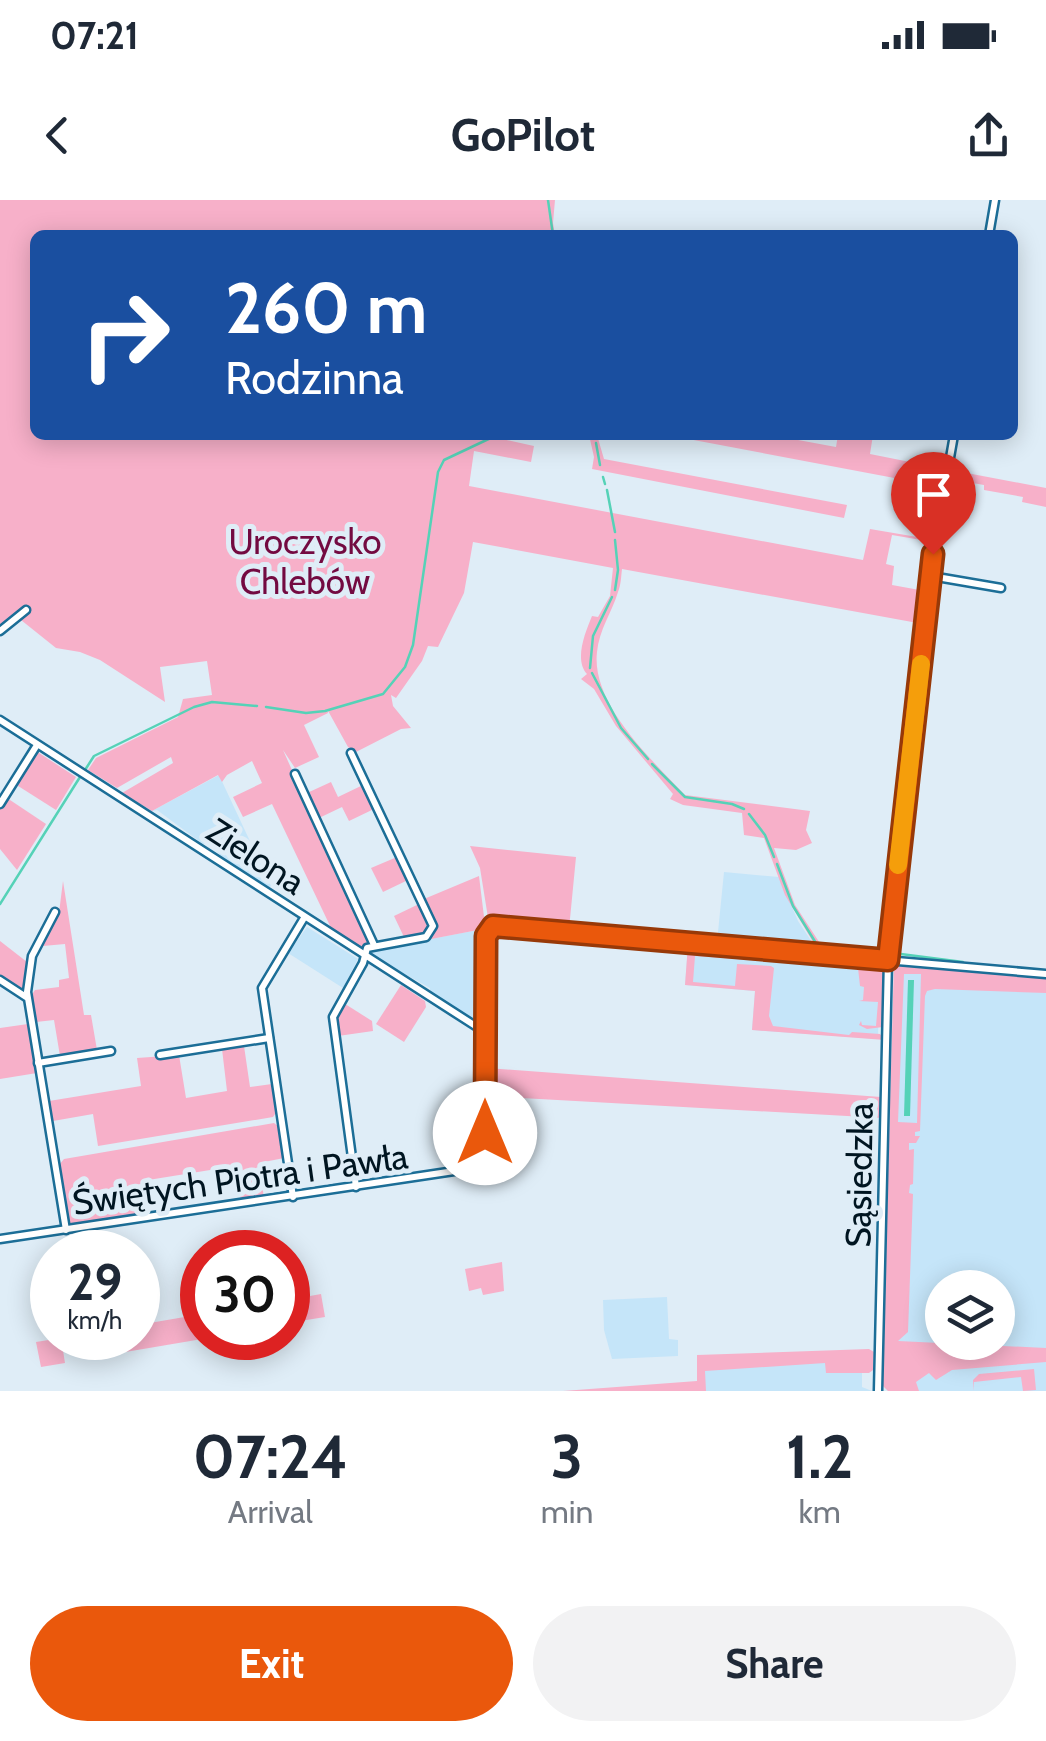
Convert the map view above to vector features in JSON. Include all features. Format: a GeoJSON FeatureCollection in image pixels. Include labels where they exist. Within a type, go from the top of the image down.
{"type":"FeatureCollection","features":[{"type":"Feature","properties":{"kind":"street"},"geometry":{"type":"LineString","coordinates":[[990,230],[995,200]]}},
{"type":"Feature","properties":{"kind":"street","name":"Sąsiedzka"},"geometry":{"type":"LineString","coordinates":[[878,1391],[888,960],[930,576],[953,440]]}},
{"type":"Feature","properties":{"kind":"street"},"geometry":{"type":"LineString","coordinates":[[930,576],[1001,588]]}},
{"type":"Feature","properties":{"kind":"street"},"geometry":{"type":"LineString","coordinates":[[0,631],[26,610]]}},
{"type":"Feature","properties":{"kind":"street","name":"Zielona"},"geometry":{"type":"LineString","coordinates":[[0,720],[364,957],[486,1029]]}},
{"type":"Feature","properties":{"kind":"street"},"geometry":{"type":"LineString","coordinates":[[0,804],[37,745]]}},
{"type":"Feature","properties":{"kind":"street"},"geometry":{"type":"LineString","coordinates":[[351,753],[433,926],[426,937],[367,948],[332,1017],[356,1187]]}},
{"type":"Feature","properties":{"kind":"street"},"geometry":{"type":"LineString","coordinates":[[295,774],[374,945]]}},
{"type":"Feature","properties":{"kind":"street"},"geometry":{"type":"LineString","coordinates":[[55,912],[32,956],[28,997],[66,1230]]}},
{"type":"Feature","properties":{"kind":"street"},"geometry":{"type":"LineString","coordinates":[[293,1197],[262,988],[304,918]]}},
{"type":"Feature","properties":{"kind":"street"},"geometry":{"type":"LineString","coordinates":[[486,1029],[486,936],[489,929],[510,926],[1046,974]]}},
{"type":"Feature","properties":{"kind":"street"},"geometry":{"type":"LineString","coordinates":[[0,980],[28,997]]}},
{"type":"Feature","properties":{"kind":"street","name":"Świętych Piotra i Pawła"},"geometry":{"type":"LineString","coordinates":[[66,1230],[472,1170],[484,1163],[486,1029]]}},
{"type":"Feature","properties":{"kind":"street"},"geometry":{"type":"LineString","coordinates":[[160,1055],[270,1038]]}},
{"type":"Feature","properties":{"kind":"street"},"geometry":{"type":"LineString","coordinates":[[38,1063],[112,1051]]}},
{"type":"Feature","properties":{"kind":"street","name":"Świętych Piotra i Pawła"},"geometry":{"type":"LineString","coordinates":[[0,1239],[30,1235]]}},
{"type":"Feature","properties":{"kind":"shaded area"},"geometry":{"type":"Polygon","coordinates":[[[219,775],[269,888],[223,858],[208,842],[203,844],[157,810],[152,811],[219,775]]]}},
{"type":"Feature","properties":{"kind":"shaded area"},"geometry":{"type":"Polygon","coordinates":[[[724,872],[779,877],[798,921],[816,948],[717,942],[724,872]]]}},
{"type":"Feature","properties":{"kind":"shaded area"},"geometry":{"type":"Polygon","coordinates":[[[307,927],[358,959],[343,988],[288,953],[307,927]]]}},
{"type":"Feature","properties":{"kind":"shaded area"},"geometry":{"type":"Polygon","coordinates":[[[478,930],[482,933],[483,981],[478,1022],[430,988],[372,956],[372,950],[478,930]]]}},
{"type":"Feature","properties":{"kind":"shaded area"},"geometry":{"type":"Polygon","coordinates":[[[688,947],[880,965],[878,1039],[752,1030],[755,991],[685,985],[688,947]]]}},
{"type":"Feature","properties":{"kind":"shaded area"},"geometry":{"type":"Polygon","coordinates":[[[909,968],[1046,980],[1046,1391],[891,1391],[883,1375],[902,971],[909,968]]]}},
{"type":"Feature","properties":{"kind":"shaded area"},"geometry":{"type":"Polygon","coordinates":[[[908,980],[914,980],[910,1116],[904,1116],[908,980]]]}},
{"type":"Feature","properties":{"kind":"shaded area"},"geometry":{"type":"Polygon","coordinates":[[[667,1297],[669,1339],[678,1340],[678,1356],[612,1359],[604,1330],[603,1300],[667,1297]]]}},
{"type":"Feature","properties":{"kind":"shaded area"},"geometry":{"type":"Polygon","coordinates":[[[823,1356],[862,1369],[862,1387],[872,1391],[581,1391],[698,1382],[698,1361],[823,1356]]]}},
{"type":"Feature","properties":{"kind":"green space","name":"Uroczysko Chlebów"},"geometry":{"type":"Polygon","coordinates":[[[0,200],[555,200],[554,230],[30,230],[30,440],[507,440],[534,446],[531,462],[474,451],[469,486],[863,560],[870,529],[929,539],[933,542],[892,535],[886,564],[894,566],[892,585],[925,591],[923,624],[622,569],[597,652],[603,691],[613,711],[685,795],[810,811],[806,830],[812,843],[796,850],[774,848],[795,905],[823,948],[880,954],[886,945],[884,955],[785,946],[816,947],[785,895],[764,838],[744,835],[742,813],[683,805],[670,799],[673,794],[616,726],[594,689],[581,679],[587,674],[581,661],[584,638],[592,616],[598,617],[610,596],[613,568],[473,542],[464,593],[438,647],[428,646],[396,698],[391,695],[393,706],[411,728],[401,729],[356,752],[348,747],[327,709],[328,713],[304,725],[319,757],[295,768],[283,750],[369,942],[361,949],[332,930],[272,804],[243,817],[233,797],[262,783],[252,761],[222,782],[218,775],[152,811],[122,793],[173,763],[171,757],[117,788],[88,770],[96,758],[178,717],[183,699],[212,695],[207,661],[160,667],[165,702],[100,660],[56,648],[21,620],[23,609],[0,625],[0,200]]]}},
{"type":"Feature","properties":{"kind":"green space"},"geometry":{"type":"Polygon","coordinates":[[[590,440],[598,440],[604,459],[847,505],[844,518],[592,469],[590,440]]]}},
{"type":"Feature","properties":{"kind":"green space"},"geometry":{"type":"Polygon","coordinates":[[[693,440],[798,440],[836,447],[837,440],[872,440],[870,454],[945,469],[942,487],[693,440]]]}},
{"type":"Feature","properties":{"kind":"green space"},"geometry":{"type":"Polygon","coordinates":[[[951,470],[1046,488],[1046,507],[1022,502],[1023,497],[984,490],[984,485],[949,479],[951,470]]]}},
{"type":"Feature","properties":{"kind":"green space"},"geometry":{"type":"Polygon","coordinates":[[[36,751],[76,777],[56,810],[15,784],[36,751]]]}},
{"type":"Feature","properties":{"kind":"green space"},"geometry":{"type":"Polygon","coordinates":[[[331,782],[338,797],[363,785],[374,809],[349,821],[342,807],[319,818],[307,793],[331,782]]]}},
{"type":"Feature","properties":{"kind":"green space"},"geometry":{"type":"Polygon","coordinates":[[[7,798],[46,824],[17,870],[0,849],[0,808],[7,798]]]}},
{"type":"Feature","properties":{"kind":"green space"},"geometry":{"type":"Polygon","coordinates":[[[470,846],[576,857],[569,929],[489,924],[480,868],[470,846]]]}},
{"type":"Feature","properties":{"kind":"green space"},"geometry":{"type":"Polygon","coordinates":[[[397,857],[408,880],[383,892],[371,868],[397,857]]]}},
{"type":"Feature","properties":{"kind":"green space"},"geometry":{"type":"Polygon","coordinates":[[[479,876],[485,925],[482,933],[478,930],[426,940],[435,927],[424,899],[479,876]]]}},
{"type":"Feature","properties":{"kind":"green space"},"geometry":{"type":"Polygon","coordinates":[[[63,881],[84,1015],[91,1015],[97,1050],[60,1056],[54,1020],[36,1022],[31,996],[35,990],[59,987],[59,980],[69,978],[65,944],[43,946],[59,913],[63,881]]]}},
{"type":"Feature","properties":{"kind":"green space"},"geometry":{"type":"Polygon","coordinates":[[[419,904],[429,929],[404,937],[394,916],[419,904]]]}},
{"type":"Feature","properties":{"kind":"green space"},"geometry":{"type":"Polygon","coordinates":[[[0,941],[27,962],[23,991],[0,977],[0,941]]]}},
{"type":"Feature","properties":{"kind":"green space"},"geometry":{"type":"Polygon","coordinates":[[[688,944],[774,953],[776,962],[695,956],[693,982],[735,986],[737,964],[771,966],[774,968],[769,1016],[773,1026],[849,1035],[880,1034],[885,1040],[752,1030],[755,991],[685,985],[688,944]]]}},
{"type":"Feature","properties":{"kind":"green space"},"geometry":{"type":"Polygon","coordinates":[[[784,954],[882,962],[883,1027],[867,1029],[859,1025],[861,1021],[862,1025],[876,1026],[878,1002],[859,1001],[863,1000],[864,987],[860,986],[858,968],[849,966],[847,961],[808,959],[803,964],[785,963],[781,957],[784,954]]]}},
{"type":"Feature","properties":{"kind":"green space"},"geometry":{"type":"Polygon","coordinates":[[[894,963],[1046,976],[1046,993],[927,991],[920,1131],[915,1132],[915,1136],[920,1136],[916,1143],[909,1143],[909,1150],[914,1149],[909,1193],[913,1194],[908,1332],[898,1341],[925,1342],[925,1360],[1015,1360],[1015,1347],[1046,1348],[1046,1362],[952,1370],[936,1380],[929,1373],[916,1382],[919,1391],[888,1391],[882,1385],[894,963]],[[904,974],[898,1122],[917,1123],[921,974],[904,974]]]}},
{"type":"Feature","properties":{"kind":"green space"},"geometry":{"type":"Polygon","coordinates":[[[401,985],[425,1001],[426,1007],[404,1042],[376,1024],[401,985]]]}},
{"type":"Feature","properties":{"kind":"green space"},"geometry":{"type":"Polygon","coordinates":[[[342,1002],[372,1021],[373,1031],[338,1036],[335,1021],[342,1002]]]}},
{"type":"Feature","properties":{"kind":"green space"},"geometry":{"type":"Polygon","coordinates":[[[28,1024],[37,1073],[0,1079],[0,1028],[28,1024]]]}},
{"type":"Feature","properties":{"kind":"green space"},"geometry":{"type":"Polygon","coordinates":[[[244,1046],[250,1087],[272,1084],[277,1111],[273,1117],[98,1146],[93,1114],[53,1121],[49,1101],[141,1086],[137,1058],[179,1055],[186,1098],[227,1091],[222,1049],[244,1046]]]}},
{"type":"Feature","properties":{"kind":"green space"},"geometry":{"type":"Polygon","coordinates":[[[487,1068],[881,1097],[883,1118],[487,1096],[487,1068]]]}},
{"type":"Feature","properties":{"kind":"green space"},"geometry":{"type":"Polygon","coordinates":[[[274,1123],[279,1127],[284,1158],[259,1163],[264,1198],[241,1201],[235,1166],[142,1181],[146,1216],[69,1224],[59,1165],[64,1159],[274,1123]]]}},
{"type":"Feature","properties":{"kind":"green space"},"geometry":{"type":"Polygon","coordinates":[[[502,1262],[504,1291],[483,1295],[481,1288],[469,1291],[465,1269],[502,1262]]]}},
{"type":"Feature","properties":{"kind":"green space"},"geometry":{"type":"Polygon","coordinates":[[[321,1294],[325,1317],[310,1319],[310,1296],[321,1294]]]}},
{"type":"Feature","properties":{"kind":"green space"},"geometry":{"type":"Polygon","coordinates":[[[180,1318],[180,1343],[160,1346],[160,1321],[180,1318]]]}},
{"type":"Feature","properties":{"kind":"green space"},"geometry":{"type":"Polygon","coordinates":[[[869,1349],[874,1352],[873,1370],[869,1373],[826,1373],[825,1363],[705,1371],[706,1391],[563,1391],[697,1381],[697,1355],[869,1349]]]}},
{"type":"Feature","properties":{"kind":"green space"},"geometry":{"type":"Polygon","coordinates":[[[40,1360],[65,1360],[65,1363],[41,1367],[40,1360]]]}},
{"type":"Feature","properties":{"kind":"green space"},"geometry":{"type":"Polygon","coordinates":[[[1034,1369],[1036,1390],[1023,1391],[1021,1377],[974,1382],[974,1391],[973,1380],[979,1374],[1034,1369]]]}},
{"type":"Feature","properties":{"kind":"waterway"},"geometry":{"type":"LineString","coordinates":[[548,200],[552,230]]}},
{"type":"Feature","properties":{"kind":"waterway"},"geometry":{"type":"LineString","coordinates":[[266,707],[306,713],[325,711],[383,694],[405,667],[413,645],[438,472],[444,460],[486,440]]}},
{"type":"Feature","properties":{"kind":"waterway"},"geometry":{"type":"LineString","coordinates":[[596,443],[600,465]]}},
{"type":"Feature","properties":{"kind":"waterway"},"geometry":{"type":"LineString","coordinates":[[603,477],[605,484]]}},
{"type":"Feature","properties":{"kind":"waterway"},"geometry":{"type":"LineString","coordinates":[[607,490],[615,532]]}},
{"type":"Feature","properties":{"kind":"waterway"},"geometry":{"type":"LineString","coordinates":[[615,540],[615,590]]}},
{"type":"Feature","properties":{"kind":"waterway"},"geometry":{"type":"LineString","coordinates":[[590,668],[593,636],[612,597]]}},
{"type":"Feature","properties":{"kind":"waterway"},"geometry":{"type":"LineString","coordinates":[[592,673],[621,728],[648,759]]}},
{"type":"Feature","properties":{"kind":"waterway"},"geometry":{"type":"LineString","coordinates":[[85,770],[94,756],[194,707],[212,702],[257,706]]}},
{"type":"Feature","properties":{"kind":"waterway"},"geometry":{"type":"LineString","coordinates":[[652,764],[685,797],[744,809]]}},
{"type":"Feature","properties":{"kind":"waterway"},"geometry":{"type":"LineString","coordinates":[[0,904],[80,777]]}},
{"type":"Feature","properties":{"kind":"waterway"},"geometry":{"type":"LineString","coordinates":[[749,814],[765,835],[774,857]]}},
{"type":"Feature","properties":{"kind":"waterway"},"geometry":{"type":"LineString","coordinates":[[777,864],[793,906],[819,948]]}},
{"type":"Feature","properties":{"kind":"waterway"},"geometry":{"type":"LineString","coordinates":[[822,949],[876,955],[884,952]]}},
{"type":"Feature","properties":{"kind":"waterway"},"geometry":{"type":"LineString","coordinates":[[893,953],[963,962]]}},
{"type":"Feature","properties":{"kind":"slow traffic"},"geometry":{"type":"LineString","coordinates":[[898,865],[921,664]]}},
{"type":"Feature","properties":{"kind":"route"},"geometry":{"type":"LineString","coordinates":[[485,1133],[486,936],[493,926],[888,960],[933,554]]}}]}
